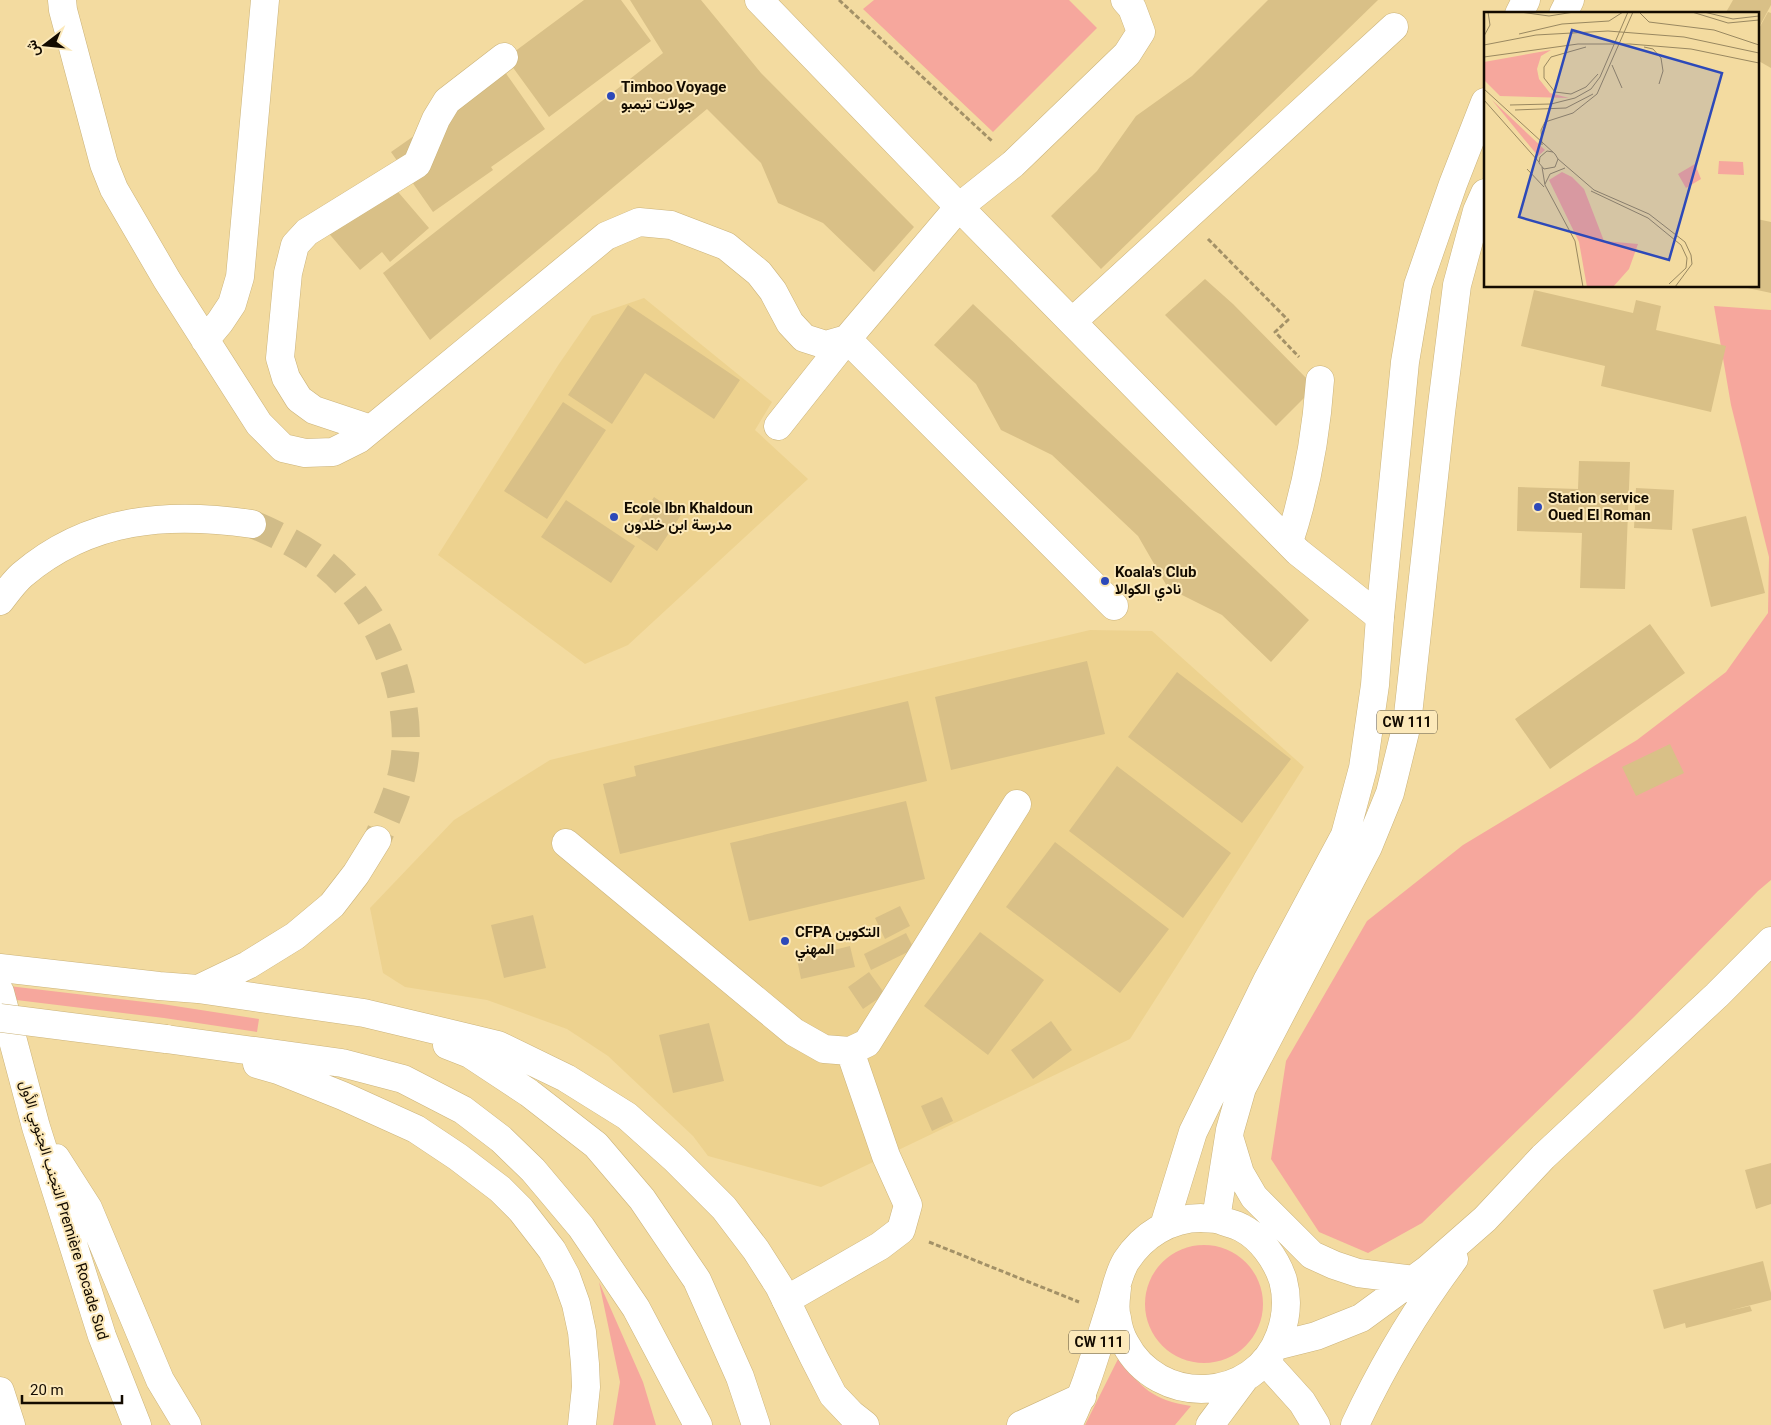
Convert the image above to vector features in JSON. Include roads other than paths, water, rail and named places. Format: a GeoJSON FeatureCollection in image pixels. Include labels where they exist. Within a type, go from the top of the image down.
{"type":"FeatureCollection","features":[{"type":"Feature","properties":{"kind":"main road"},"geometry":{"type":"LineString","coordinates":[[62,0],[62,10],[104,164],[114,188],[167,280],[259,424],[284,448],[305,453],[333,452],[359,439],[606,236],[639,222],[671,225],[726,246],[759,273],[773,291],[790,323],[804,338],[826,345],[847,339]]}},
{"type":"Feature","properties":{"kind":"main road"},"geometry":{"type":"LineString","coordinates":[[205,340],[232,304],[240,278],[265,0]]}},
{"type":"Feature","properties":{"kind":"main road"},"geometry":{"type":"LineString","coordinates":[[759,0],[959,207],[1298,552],[1380,617]]}},
{"type":"Feature","properties":{"kind":"main road"},"geometry":{"type":"LineString","coordinates":[[778,426],[847,339],[959,207],[1013,164],[1127,54],[1141,32],[1132,8],[1125,0]]}},
{"type":"Feature","properties":{"kind":"main road"},"geometry":{"type":"LineString","coordinates":[[1520,12],[1526,0]]}},
{"type":"Feature","properties":{"kind":"main road"},"geometry":{"type":"LineString","coordinates":[[1564,12],[1570,0]]}},
{"type":"Feature","properties":{"kind":"main road"},"geometry":{"type":"LineString","coordinates":[[1072,322],[1394,27]]}},
{"type":"Feature","properties":{"kind":"main road"},"geometry":{"type":"LineString","coordinates":[[371,429],[314,410],[300,399],[286,378],[280,358],[288,273],[295,245],[307,232],[417,164],[436,119],[447,101],[504,56]]}},
{"type":"Feature","properties":{"kind":"main road"},"geometry":{"type":"LineString","coordinates":[[1164,1226],[1193,1132],[1268,979],[1345,835],[1363,768],[1375,685],[1405,362],[1418,285],[1453,184],[1484,105]]}},
{"type":"Feature","properties":{"kind":"main road","name":"CW 111"},"geometry":{"type":"LineString","coordinates":[[1216,1219],[1229,1136],[1242,1088],[1368,847],[1390,793],[1407,724],[1457,285],[1477,211],[1484,195]]}},
{"type":"Feature","properties":{"kind":"main road"},"geometry":{"type":"LineString","coordinates":[[847,339],[1114,606]]}},
{"type":"Feature","properties":{"kind":"main road"},"geometry":{"type":"LineString","coordinates":[[1289,542],[1299,511],[1314,446],[1320,380]]}},
{"type":"Feature","properties":{"kind":"main road"},"geometry":{"type":"LineString","coordinates":[[0,601],[21,576],[53,552],[91,533],[128,524],[173,518],[212,518],[252,524]]}},
{"type":"Feature","properties":{"kind":"main road"},"geometry":{"type":"LineString","coordinates":[[566,843],[794,1032],[824,1048],[850,1051],[867,1043],[1017,804]]}},
{"type":"Feature","properties":{"kind":"main road"},"geometry":{"type":"LineString","coordinates":[[198,989],[248,965],[295,936],[332,905],[356,874],[377,840]]}},
{"type":"Feature","properties":{"kind":"main road"},"geometry":{"type":"LineString","coordinates":[[1210,1425],[1262,1362],[1286,1320],[1286,1293],[1279,1266],[1263,1244],[1242,1228],[1216,1219],[1190,1218],[1164,1226],[1142,1241],[1126,1262],[1117,1288],[1116,1316],[1124,1343],[1141,1366],[1164,1382],[1191,1390],[1219,1388],[1262,1362],[1316,1336],[1361,1318],[1428,1269],[1485,1219],[1543,1157],[1717,995],[1771,941]]}},
{"type":"Feature","properties":{"kind":"main road"},"geometry":{"type":"LineString","coordinates":[[0,968],[198,989],[364,1013],[498,1045],[566,1078],[627,1116],[675,1159],[724,1208],[756,1250],[779,1286],[834,1395],[851,1414],[865,1425]]}},
{"type":"Feature","properties":{"kind":"main road","name":"التجنب الجنوبي الأول Première Rocade Sud"},"geometry":{"type":"LineString","coordinates":[[0,992],[36,1127],[102,1336],[137,1425]]}},
{"type":"Feature","properties":{"kind":"main road"},"geometry":{"type":"LineString","coordinates":[[364,1013],[470,1054],[529,1093],[596,1145],[642,1199],[697,1280],[740,1377],[756,1425]]}},
{"type":"Feature","properties":{"kind":"main road"},"geometry":{"type":"LineString","coordinates":[[0,1018],[342,1063],[403,1079],[463,1110],[501,1139],[526,1164],[581,1227],[636,1308],[698,1425]]}},
{"type":"Feature","properties":{"kind":"main road"},"geometry":{"type":"LineString","coordinates":[[166,1039],[278,1070],[377,1111],[416,1129],[458,1157],[500,1189],[520,1210],[552,1250],[566,1276],[576,1304],[582,1332],[586,1371],[582,1425]]}},
{"type":"Feature","properties":{"kind":"main road"},"geometry":{"type":"LineString","coordinates":[[786,1300],[880,1246],[901,1230],[908,1205],[886,1156],[850,1051]]}},
{"type":"Feature","properties":{"kind":"main road"},"geometry":{"type":"LineString","coordinates":[[36,1127],[88,1208],[160,1380],[187,1425]]}},
{"type":"Feature","properties":{"kind":"main road"},"geometry":{"type":"LineString","coordinates":[[1229,1136],[1240,1173],[1254,1196],[1312,1255],[1358,1273],[1414,1280]]}},
{"type":"Feature","properties":{"kind":"main road"},"geometry":{"type":"LineString","coordinates":[[1355,1425],[1365,1403],[1401,1339],[1441,1277],[1485,1219]]}},
{"type":"Feature","properties":{"kind":"main road","name":"CW 111"},"geometry":{"type":"LineString","coordinates":[[1082,1397],[1117,1288]]}},
{"type":"Feature","properties":{"kind":"main road"},"geometry":{"type":"LineString","coordinates":[[1262,1362],[1302,1402],[1316,1425]]}},
{"type":"Feature","properties":{"kind":"main road"},"geometry":{"type":"LineString","coordinates":[[0,1391],[11,1425]]}},
{"type":"Feature","properties":{"kind":"main road"},"geometry":{"type":"LineString","coordinates":[[1021,1425],[1082,1397]]}},
{"type":"Feature","properties":{"kind":"main road"},"geometry":{"type":"LineString","coordinates":[[1068,1425],[1082,1397]]}},
{"type":"Feature","properties":{"kind":"tunnel"},"geometry":{"type":"LineString","coordinates":[[252,524],[303,549],[340,578],[359,600],[375,626],[388,653],[398,682],[404,712],[406,741],[403,769],[398,787],[377,840]]}},
{"type":"Feature","properties":{"kind":"place","name":"Timboo Voyage جولات تيمبو"},"geometry":{"type":"Point","coordinates":[611,96]}},
{"type":"Feature","properties":{"kind":"place","name":"Station service Oued El Roman"},"geometry":{"type":"Point","coordinates":[1538,507]}},
{"type":"Feature","properties":{"kind":"place","name":"Ecole Ibn Khaldoun مدرسة ابن خلدون"},"geometry":{"type":"Point","coordinates":[614,517]}},
{"type":"Feature","properties":{"kind":"place","name":"Koala's Club نادي الكوالا"},"geometry":{"type":"Point","coordinates":[1105,581]}},
{"type":"Feature","properties":{"kind":"place","name":"CFPA التكوين المهني"},"geometry":{"type":"Point","coordinates":[785,941]}}]}
